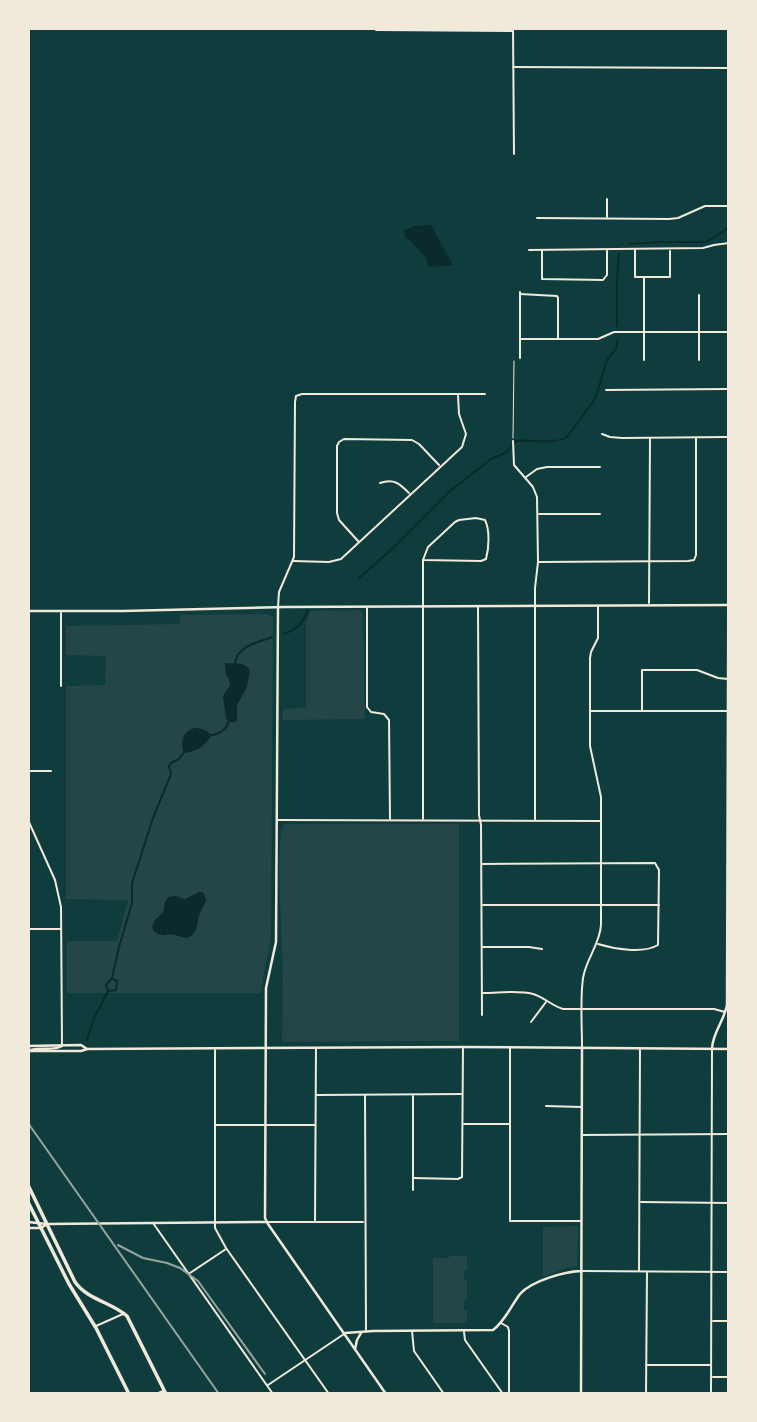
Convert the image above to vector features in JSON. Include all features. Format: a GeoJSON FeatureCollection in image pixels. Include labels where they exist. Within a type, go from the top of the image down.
{"type":"FeatureCollection","features":[{"type":"Feature","properties":{"kind":"main road"},"geometry":{"type":"LineString","coordinates":[[28,1188],[34,1195],[78,1286],[92,1297],[124,1313],[165,1392]]}},
{"type":"Feature","properties":{"kind":"main road"},"geometry":{"type":"LineString","coordinates":[[28,1202],[129,1394]]}},
{"type":"Feature","properties":{"kind":"main road"},"geometry":{"type":"LineString","coordinates":[[85,1310],[84,1298],[92,1297]]}},
{"type":"Feature","properties":{"kind":"street"},"geometry":{"type":"LineString","coordinates":[[376,30],[513,29],[514,154]]}},
{"type":"Feature","properties":{"kind":"street"},"geometry":{"type":"LineString","coordinates":[[513,67],[729,68]]}},
{"type":"Feature","properties":{"kind":"street"},"geometry":{"type":"LineString","coordinates":[[607,199],[607,219]]}},
{"type":"Feature","properties":{"kind":"street"},"geometry":{"type":"LineString","coordinates":[[537,218],[669,219],[678,218],[705,206],[729,206]]}},
{"type":"Feature","properties":{"kind":"street"},"geometry":{"type":"LineString","coordinates":[[529,250],[704,248],[729,243]]}},
{"type":"Feature","properties":{"kind":"street"},"geometry":{"type":"LineString","coordinates":[[635,249],[635,277],[644,278],[670,277],[670,249]]}},
{"type":"Feature","properties":{"kind":"street"},"geometry":{"type":"LineString","coordinates":[[542,250],[542,279],[603,280],[607,275],[607,251]]}},
{"type":"Feature","properties":{"kind":"street"},"geometry":{"type":"LineString","coordinates":[[644,278],[644,360]]}},
{"type":"Feature","properties":{"kind":"street"},"geometry":{"type":"LineString","coordinates":[[520,358],[520,293],[558,297],[558,339]]}},
{"type":"Feature","properties":{"kind":"street"},"geometry":{"type":"LineString","coordinates":[[699,295],[699,360]]}},
{"type":"Feature","properties":{"kind":"street"},"geometry":{"type":"LineString","coordinates":[[520,339],[594,339],[614,332],[729,332]]}},
{"type":"Feature","properties":{"kind":"street"},"geometry":{"type":"LineString","coordinates":[[606,390],[729,387],[728,979],[725,1012],[714,1035],[712,1048],[711,1394]]}},
{"type":"Feature","properties":{"kind":"street"},"geometry":{"type":"LineString","coordinates":[[386,1394],[265,1216],[266,988],[276,942],[278,607],[279,592],[293,561],[295,402],[296,396],[302,394],[485,394]]}},
{"type":"Feature","properties":{"kind":"street"},"geometry":{"type":"LineString","coordinates":[[293,561],[336,561],[462,447],[466,434],[458,410],[458,394]]}},
{"type":"Feature","properties":{"kind":"street"},"geometry":{"type":"LineString","coordinates":[[602,435],[729,438]]}},
{"type":"Feature","properties":{"kind":"street"},"geometry":{"type":"LineString","coordinates":[[649,604],[650,438]]}},
{"type":"Feature","properties":{"kind":"street"},"geometry":{"type":"LineString","coordinates":[[538,562],[694,560],[696,438]]}},
{"type":"Feature","properties":{"kind":"street"},"geometry":{"type":"LineString","coordinates":[[359,542],[337,517],[337,446],[340,442],[344,439],[412,440],[440,467]]}},
{"type":"Feature","properties":{"kind":"street"},"geometry":{"type":"LineString","coordinates":[[513,441],[514,465],[536,494],[538,514],[535,820]]}},
{"type":"Feature","properties":{"kind":"street"},"geometry":{"type":"LineString","coordinates":[[525,477],[537,469],[547,467],[600,467]]}},
{"type":"Feature","properties":{"kind":"street"},"geometry":{"type":"LineString","coordinates":[[380,483],[396,482],[410,494]]}},
{"type":"Feature","properties":{"kind":"street"},"geometry":{"type":"LineString","coordinates":[[538,514],[600,514]]}},
{"type":"Feature","properties":{"kind":"street"},"geometry":{"type":"LineString","coordinates":[[423,820],[424,560],[428,547],[457,521],[480,518],[486,522],[488,554],[485,560],[424,560]]}},
{"type":"Feature","properties":{"kind":"street"},"geometry":{"type":"LineString","coordinates":[[28,611],[478,605],[729,605]]}},
{"type":"Feature","properties":{"kind":"street"},"geometry":{"type":"LineString","coordinates":[[478,605],[482,1015]]}},
{"type":"Feature","properties":{"kind":"street"},"geometry":{"type":"LineString","coordinates":[[582,1394],[584,973],[597,944],[601,905],[601,790],[590,746],[590,652],[599,634],[598,605]]}},
{"type":"Feature","properties":{"kind":"street"},"geometry":{"type":"LineString","coordinates":[[366,606],[367,707],[371,712],[386,715],[389,722],[390,820]]}},
{"type":"Feature","properties":{"kind":"street"},"geometry":{"type":"LineString","coordinates":[[61,611],[61,686]]}},
{"type":"Feature","properties":{"kind":"street"},"geometry":{"type":"LineString","coordinates":[[642,711],[642,670],[697,670],[729,679]]}},
{"type":"Feature","properties":{"kind":"street"},"geometry":{"type":"LineString","coordinates":[[590,711],[728,710]]}},
{"type":"Feature","properties":{"kind":"street"},"geometry":{"type":"LineString","coordinates":[[28,771],[51,771]]}},
{"type":"Feature","properties":{"kind":"street"},"geometry":{"type":"LineString","coordinates":[[28,820],[57,888],[61,907],[62,1045]]}},
{"type":"Feature","properties":{"kind":"street"},"geometry":{"type":"LineString","coordinates":[[277,820],[601,821]]}},
{"type":"Feature","properties":{"kind":"street"},"geometry":{"type":"LineString","coordinates":[[482,864],[653,862],[659,870],[659,942],[656,947],[619,949],[597,944]]}},
{"type":"Feature","properties":{"kind":"street"},"geometry":{"type":"LineString","coordinates":[[482,905],[659,905]]}},
{"type":"Feature","properties":{"kind":"street"},"geometry":{"type":"LineString","coordinates":[[28,929],[62,929]]}},
{"type":"Feature","properties":{"kind":"street"},"geometry":{"type":"LineString","coordinates":[[482,947],[542,949]]}},
{"type":"Feature","properties":{"kind":"street"},"geometry":{"type":"LineString","coordinates":[[482,993],[530,993],[560,1008],[714,1009],[725,1012]]}},
{"type":"Feature","properties":{"kind":"street"},"geometry":{"type":"LineString","coordinates":[[531,1022],[547,1001]]}},
{"type":"Feature","properties":{"kind":"street"},"geometry":{"type":"LineString","coordinates":[[28,1051],[59,1048],[62,1045]]}},
{"type":"Feature","properties":{"kind":"street"},"geometry":{"type":"LineString","coordinates":[[28,1046],[81,1045],[87,1049]]}},
{"type":"Feature","properties":{"kind":"street"},"geometry":{"type":"LineString","coordinates":[[28,1051],[463,1047],[729,1049]]}},
{"type":"Feature","properties":{"kind":"street"},"geometry":{"type":"LineString","coordinates":[[413,1178],[458,1179],[463,1175],[463,1047]]}},
{"type":"Feature","properties":{"kind":"street"},"geometry":{"type":"LineString","coordinates":[[510,1047],[510,1218],[513,1221],[582,1222]]}},
{"type":"Feature","properties":{"kind":"street"},"geometry":{"type":"LineString","coordinates":[[315,1222],[316,1048]]}},
{"type":"Feature","properties":{"kind":"street"},"geometry":{"type":"LineString","coordinates":[[639,1271],[640,1048]]}},
{"type":"Feature","properties":{"kind":"street"},"geometry":{"type":"LineString","coordinates":[[215,1049],[216,1232],[329,1394]]}},
{"type":"Feature","properties":{"kind":"street"},"geometry":{"type":"LineString","coordinates":[[355,1349],[357,1340],[365,1332],[365,1094]]}},
{"type":"Feature","properties":{"kind":"street"},"geometry":{"type":"LineString","coordinates":[[413,1094],[413,1190]]}},
{"type":"Feature","properties":{"kind":"street"},"geometry":{"type":"LineString","coordinates":[[316,1095],[463,1094]]}},
{"type":"Feature","properties":{"kind":"street"},"geometry":{"type":"LineString","coordinates":[[546,1106],[582,1107]]}},
{"type":"Feature","properties":{"kind":"street"},"geometry":{"type":"LineString","coordinates":[[463,1124],[510,1124]]}},
{"type":"Feature","properties":{"kind":"street"},"geometry":{"type":"LineString","coordinates":[[214,1125],[316,1125]]}},
{"type":"Feature","properties":{"kind":"street"},"geometry":{"type":"LineString","coordinates":[[582,1135],[729,1134]]}},
{"type":"Feature","properties":{"kind":"street"},"geometry":{"type":"LineString","coordinates":[[640,1202],[729,1203]]}},
{"type":"Feature","properties":{"kind":"street"},"geometry":{"type":"LineString","coordinates":[[28,1222],[366,1222]]}},
{"type":"Feature","properties":{"kind":"street"},"geometry":{"type":"LineString","coordinates":[[153,1223],[273,1394]]}},
{"type":"Feature","properties":{"kind":"street"},"geometry":{"type":"LineString","coordinates":[[28,1228],[41,1228],[47,1224]]}},
{"type":"Feature","properties":{"kind":"street"},"geometry":{"type":"LineString","coordinates":[[190,1274],[226,1248]]}},
{"type":"Feature","properties":{"kind":"street"},"geometry":{"type":"LineString","coordinates":[[646,1394],[647,1272]]}},
{"type":"Feature","properties":{"kind":"street"},"geometry":{"type":"LineString","coordinates":[[267,1386],[345,1333],[493,1330],[501,1323],[520,1294],[530,1286],[566,1273],[729,1272]]}},
{"type":"Feature","properties":{"kind":"street"},"geometry":{"type":"LineString","coordinates":[[95,1327],[124,1313]]}},
{"type":"Feature","properties":{"kind":"street"},"geometry":{"type":"LineString","coordinates":[[712,1321],[729,1321]]}},
{"type":"Feature","properties":{"kind":"street"},"geometry":{"type":"LineString","coordinates":[[501,1323],[508,1327],[509,1331],[509,1394]]}},
{"type":"Feature","properties":{"kind":"street"},"geometry":{"type":"LineString","coordinates":[[412,1331],[414,1351],[444,1394]]}},
{"type":"Feature","properties":{"kind":"street"},"geometry":{"type":"LineString","coordinates":[[464,1331],[465,1340],[503,1394]]}},
{"type":"Feature","properties":{"kind":"street"},"geometry":{"type":"LineString","coordinates":[[646,1365],[712,1365]]}},
{"type":"Feature","properties":{"kind":"street"},"geometry":{"type":"LineString","coordinates":[[712,1377],[729,1377]]}},
{"type":"Feature","properties":{"kind":"street"},"geometry":{"type":"LineString","coordinates":[[156,1394],[165,1392]]}},
{"type":"Feature","properties":{"kind":"lane"},"geometry":{"type":"LineString","coordinates":[[513,441],[514,361]]}},
{"type":"Feature","properties":{"kind":"shaded area"},"geometry":{"type":"Polygon","coordinates":[[[431,225],[453,265],[429,267],[427,259],[405,238],[404,230],[414,226],[431,225]]]}},
{"type":"Feature","properties":{"kind":"shaded area"},"geometry":{"type":"Polygon","coordinates":[[[359,610],[363,613],[365,719],[283,720],[283,709],[306,708],[306,623],[310,611],[359,610]]]}},
{"type":"Feature","properties":{"kind":"shaded area"},"geometry":{"type":"Polygon","coordinates":[[[267,614],[273,617],[271,936],[261,993],[67,993],[67,941],[117,941],[128,900],[66,899],[66,686],[105,685],[106,656],[66,655],[66,626],[180,624],[180,615],[267,614]]]}},
{"type":"Feature","properties":{"kind":"shaded area"},"geometry":{"type":"Polygon","coordinates":[[[225,663],[242,664],[250,670],[247,687],[237,705],[237,720],[233,722],[226,719],[223,696],[230,685],[225,663]]]}},
{"type":"Feature","properties":{"kind":"shaded area"},"geometry":{"type":"Polygon","coordinates":[[[194,728],[204,730],[211,736],[200,748],[184,753],[183,738],[194,728]]]}},
{"type":"Feature","properties":{"kind":"shaded area"},"geometry":{"type":"Polygon","coordinates":[[[285,824],[459,824],[459,1041],[282,1042],[279,869],[281,828],[285,824]]]}},
{"type":"Feature","properties":{"kind":"shaded area"},"geometry":{"type":"Polygon","coordinates":[[[199,892],[204,893],[206,900],[193,934],[185,938],[155,932],[154,923],[163,913],[168,897],[185,899],[199,892]]]}},
{"type":"Feature","properties":{"kind":"shaded area"},"geometry":{"type":"Polygon","coordinates":[[[578,1226],[577,1266],[543,1277],[543,1227],[578,1226]]]}},
{"type":"Feature","properties":{"kind":"shaded area"},"geometry":{"type":"Polygon","coordinates":[[[467,1256],[464,1280],[467,1280],[467,1300],[464,1301],[464,1310],[467,1310],[467,1320],[464,1323],[433,1323],[433,1260],[467,1256]]]}},
{"type":"Feature","properties":{"kind":"waterway"},"geometry":{"type":"LineString","coordinates":[[629,244],[706,242],[727,229]]}},
{"type":"Feature","properties":{"kind":"waterway"},"geometry":{"type":"LineString","coordinates":[[617,326],[619,254]]}},
{"type":"Feature","properties":{"kind":"waterway"},"geometry":{"type":"LineString","coordinates":[[359,578],[449,492],[491,459],[505,453],[516,441],[549,441],[567,437],[593,402],[607,360],[616,349],[618,339]]}},
{"type":"Feature","properties":{"kind":"waterway"},"geometry":{"type":"LineString","coordinates":[[284,634],[299,625],[308,610]]}},
{"type":"Feature","properties":{"kind":"waterway"},"geometry":{"type":"LineString","coordinates":[[235,663],[244,648],[272,637]]}},
{"type":"Feature","properties":{"kind":"waterway"},"geometry":{"type":"LineString","coordinates":[[211,735],[223,730],[229,720]]}},
{"type":"Feature","properties":{"kind":"waterway"},"geometry":{"type":"LineString","coordinates":[[87,1040],[94,1018],[108,991],[106,985],[112,978],[132,903],[132,883],[153,818],[171,774],[169,766],[184,752]]}},
{"type":"Feature","properties":{"kind":"waterway"},"geometry":{"type":"LineString","coordinates":[[109,991],[116,990],[117,981],[113,979]]}},
{"type":"Feature","properties":{"kind":"railway"},"geometry":{"type":"LineString","coordinates":[[28,1123],[219,1394]]}},
{"type":"Feature","properties":{"kind":"railway"},"geometry":{"type":"LineString","coordinates":[[118,1245],[143,1258],[180,1268],[198,1281],[265,1374]]}}]}
